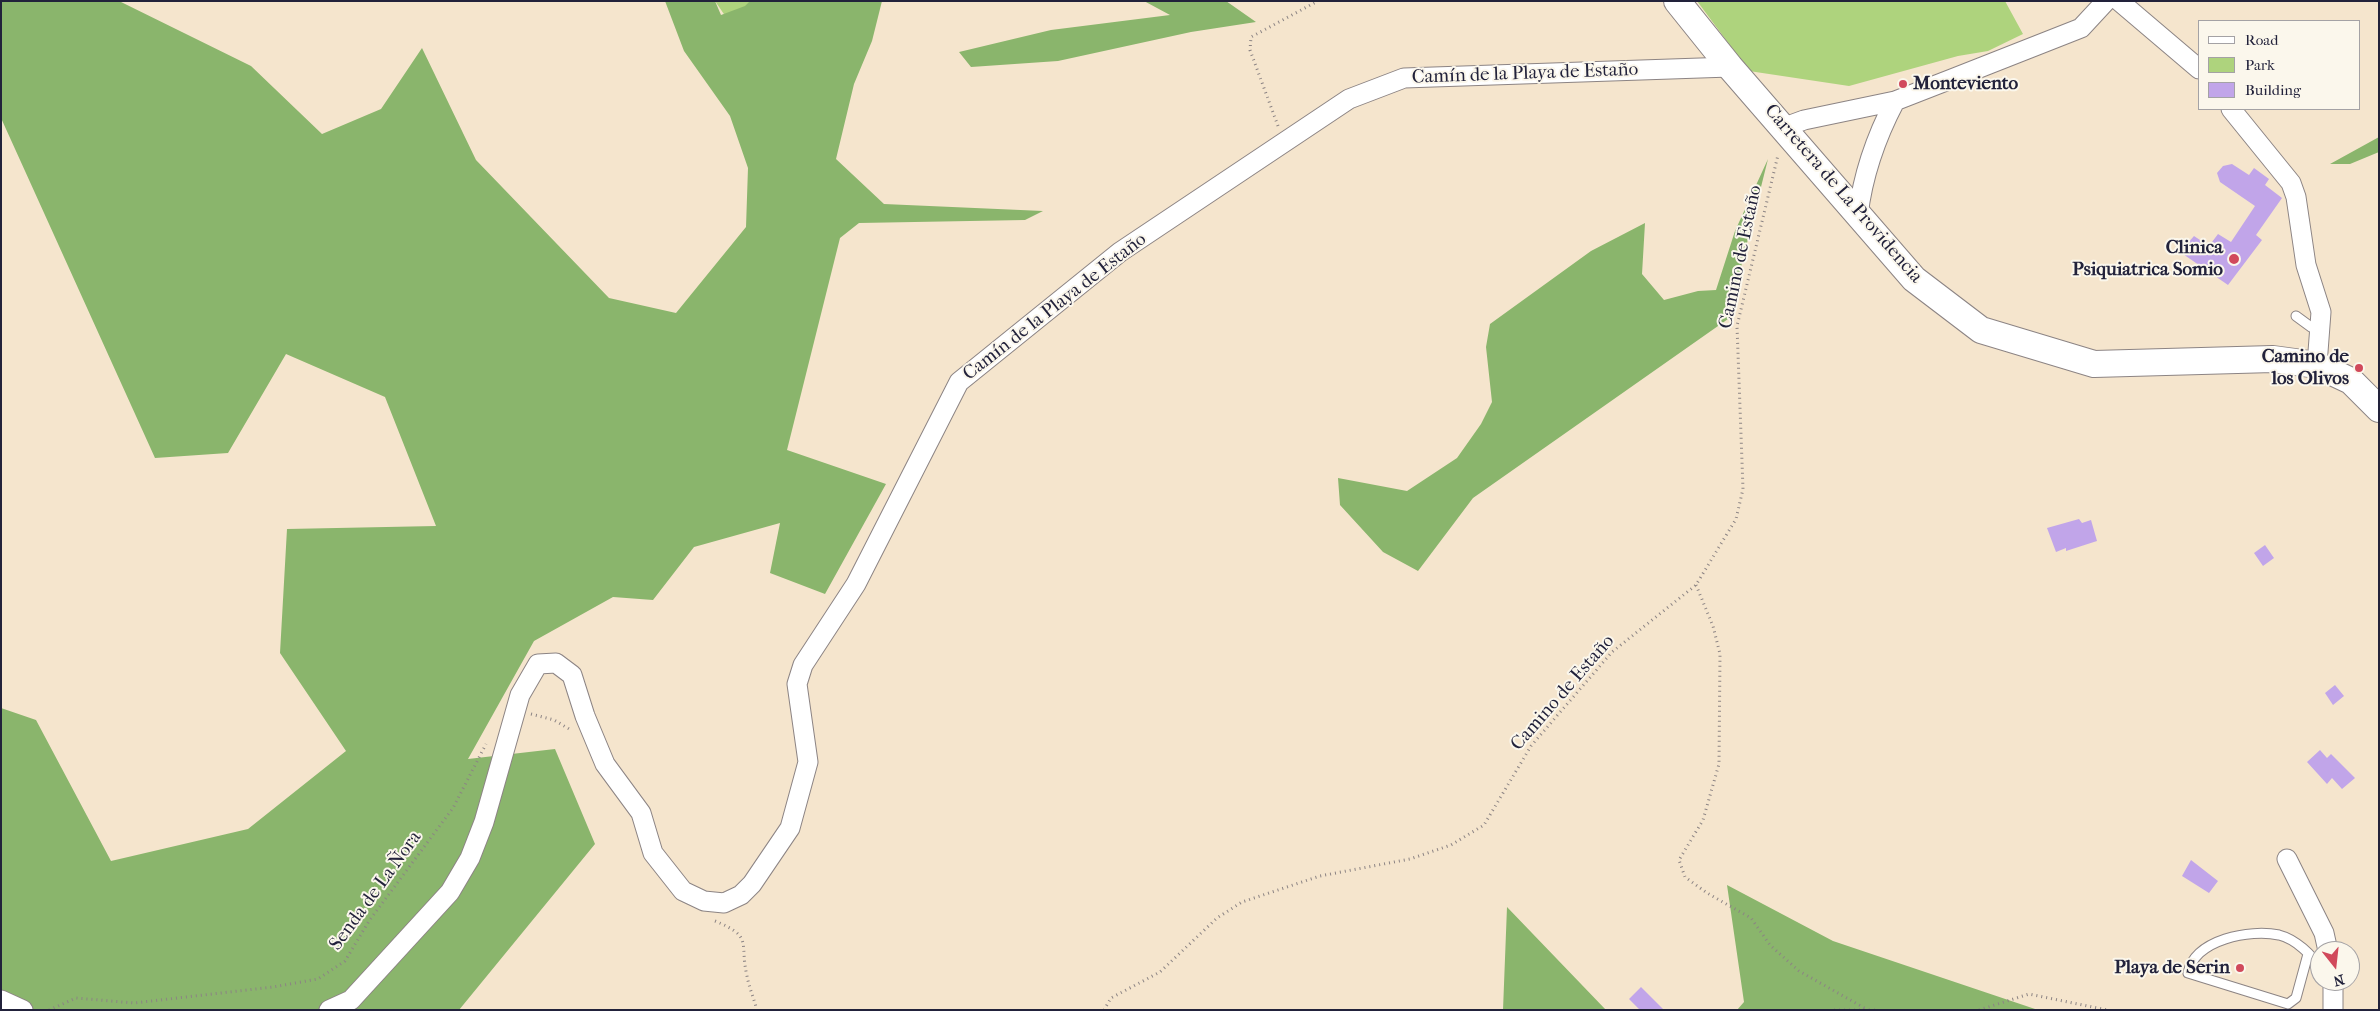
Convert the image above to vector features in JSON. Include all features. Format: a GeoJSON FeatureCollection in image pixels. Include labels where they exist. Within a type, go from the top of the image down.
{"type":"FeatureCollection","features":[{"type":"Feature","properties":{"kind":"street","name":"Carretera de La Providencia"},"geometry":{"type":"LineString","coordinates":[[1677,1],[1730,67],[1785,128],[1914,279],[1981,330],[2094,364],[2274,359],[2317,364],[2351,382],[2379,409]]}},
{"type":"Feature","properties":{"kind":"street"},"geometry":{"type":"LineString","coordinates":[[1785,128],[1804,120],[1895,101],[2080,28],[2106,1]]}},
{"type":"Feature","properties":{"kind":"street"},"geometry":{"type":"LineString","coordinates":[[2119,1],[2198,68]]}},
{"type":"Feature","properties":{"kind":"street","name":"Camín de la Playa de Estaño"},"geometry":{"type":"LineString","coordinates":[[515,712],[520,696],[538,664],[556,663],[572,675],[585,716],[605,764],[642,813],[653,853],[683,891],[704,901],[724,903],[741,895],[752,884],[790,828],[808,762],[798,684],[802,665],[856,584],[959,382],[1120,252],[1349,99],[1404,78],[1730,67]]}},
{"type":"Feature","properties":{"kind":"street"},"geometry":{"type":"LineString","coordinates":[[1858,215],[1862,186],[1881,128],[1895,101]]}},
{"type":"Feature","properties":{"kind":"street"},"geometry":{"type":"LineString","coordinates":[[2233,110],[2291,183],[2296,197],[2306,265],[2321,312],[2317,364]]}},
{"type":"Feature","properties":{"kind":"street"},"geometry":{"type":"LineString","coordinates":[[328,1010],[351,1000],[450,892],[470,858],[484,822],[515,712]]}},
{"type":"Feature","properties":{"kind":"street"},"geometry":{"type":"LineString","coordinates":[[2287,859],[2321,926],[2325,941]]}},
{"type":"Feature","properties":{"kind":"street"},"geometry":{"type":"LineString","coordinates":[[2333,991],[2334,1005]]}},
{"type":"Feature","properties":{"kind":"street"},"geometry":{"type":"LineString","coordinates":[[1,1000],[22,1010]]}},
{"type":"Feature","properties":{"kind":"lane"},"geometry":{"type":"LineString","coordinates":[[2296,316],[2312,327],[2320,329]]}},
{"type":"Feature","properties":{"kind":"lane"},"geometry":{"type":"LineString","coordinates":[[2308,954],[2296,998],[2288,1004],[2188,973],[2190,963],[2203,948],[2230,938],[2261,934],[2281,935],[2304,948],[2310,956]]}},
{"type":"Feature","properties":{"kind":"lane"},"geometry":{"type":"LineString","coordinates":[[2329,991],[2334,1005]]}},
{"type":"Feature","properties":{"kind":"path"},"geometry":{"type":"LineString","coordinates":[[1284,142],[1250,50],[1252,37],[1318,1]]}},
{"type":"Feature","properties":{"kind":"path","name":"Camino de Estaño"},"geometry":{"type":"LineString","coordinates":[[1104,1010],[1111,998],[1160,972],[1217,918],[1242,902],[1320,876],[1410,859],[1451,845],[1484,825],[1531,746],[1612,652],[1696,585],[1736,519],[1742,489],[1737,326],[1785,128]]}},
{"type":"Feature","properties":{"kind":"path"},"geometry":{"type":"LineString","coordinates":[[1696,585],[1713,626],[1720,654],[1719,764],[1703,820],[1679,860],[1685,877],[1707,893],[1751,918],[1770,945],[1799,970],[1866,1009]]}},
{"type":"Feature","properties":{"kind":"path"},"geometry":{"type":"LineString","coordinates":[[515,712],[554,720],[570,728]]}},
{"type":"Feature","properties":{"kind":"path","name":"Senda de La Ñora"},"geometry":{"type":"LineString","coordinates":[[49,1010],[76,998],[134,1003],[273,987],[318,979],[345,961],[369,921],[453,808],[489,739]]}},
{"type":"Feature","properties":{"kind":"path"},"geometry":{"type":"LineString","coordinates":[[710,919],[735,930],[744,941],[746,975],[757,1010]]}},
{"type":"Feature","properties":{"kind":"path"},"geometry":{"type":"LineString","coordinates":[[1979,1010],[2029,994],[2107,1010]]}},
{"type":"Feature","properties":{"kind":"path"},"geometry":{"type":"LineString","coordinates":[[1834,1010],[1877,1010]]}},
{"type":"Feature","properties":{"kind":"green space"},"geometry":{"type":"Polygon","coordinates":[[[1,1],[119,1],[251,66],[322,134],[381,109],[422,48],[476,160],[609,298],[676,313],[746,227],[748,168],[730,116],[684,51],[665,1],[715,1],[721,15],[745,6],[750,1],[882,1],[872,41],[854,84],[836,159],[884,204],[1043,211],[1025,220],[859,223],[840,238],[787,450],[886,484],[825,594],[770,573],[780,523],[694,547],[653,600],[613,597],[534,641],[468,759],[555,749],[595,844],[459,1010],[1,1010],[1,708],[36,720],[111,861],[248,829],[346,751],[280,653],[287,529],[436,526],[385,397],[286,354],[228,453],[155,458],[1,118],[1,1]]]}},
{"type":"Feature","properties":{"kind":"green space"},"geometry":{"type":"Polygon","coordinates":[[[715,1],[782,1],[745,45],[715,1]]]}},
{"type":"Feature","properties":{"kind":"green space"},"geometry":{"type":"Polygon","coordinates":[[[1144,1],[1226,1],[1256,22],[1191,32],[1058,61],[971,67],[959,52],[1051,30],[1170,15],[1144,1]]]}},
{"type":"Feature","properties":{"kind":"green space"},"geometry":{"type":"Polygon","coordinates":[[[1697,1],[2005,1],[2023,34],[1988,51],[1958,56],[1849,86],[1749,71],[1697,1]]]}},
{"type":"Feature","properties":{"kind":"green space"},"geometry":{"type":"Polygon","coordinates":[[[2379,137],[2379,152],[2350,164],[2330,164],[2379,137]]]}},
{"type":"Feature","properties":{"kind":"green space"},"geometry":{"type":"Polygon","coordinates":[[[1768,159],[1728,319],[1473,498],[1418,571],[1383,552],[1340,505],[1338,478],[1407,491],[1457,458],[1481,424],[1492,402],[1486,347],[1490,324],[1591,251],[1645,223],[1642,274],[1664,300],[1698,291],[1716,290],[1735,231],[1768,159]]]}},
{"type":"Feature","properties":{"kind":"green space"},"geometry":{"type":"Polygon","coordinates":[[[1727,885],[1833,941],[2038,1010],[1737,1010],[1744,1002],[1727,885]]]}},
{"type":"Feature","properties":{"kind":"green space"},"geometry":{"type":"Polygon","coordinates":[[[1507,907],[1606,1010],[1503,1010],[1507,907]]]}},
{"type":"Feature","properties":{"kind":"building"},"geometry":{"type":"Polygon","coordinates":[[[2232,164],[2249,175],[2254,168],[2269,179],[2265,185],[2282,198],[2256,235],[2262,240],[2228,285],[2180,252],[2194,236],[2209,246],[2218,234],[2231,242],[2255,206],[2220,182],[2217,173],[2223,166],[2232,164]]]}},
{"type":"Feature","properties":{"kind":"building"},"geometry":{"type":"Polygon","coordinates":[[[2079,519],[2082,523],[2091,520],[2097,541],[2066,551],[2066,548],[2056,552],[2047,528],[2079,519]]]}},
{"type":"Feature","properties":{"kind":"building"},"geometry":{"type":"Polygon","coordinates":[[[2265,545],[2274,558],[2263,566],[2254,553],[2265,545]]]}},
{"type":"Feature","properties":{"kind":"building"},"geometry":{"type":"Polygon","coordinates":[[[2335,685],[2344,696],[2333,705],[2325,693],[2335,685]]]}},
{"type":"Feature","properties":{"kind":"building"},"geometry":{"type":"Polygon","coordinates":[[[2320,750],[2327,758],[2331,754],[2355,778],[2342,789],[2332,778],[2327,784],[2307,762],[2320,750]]]}},
{"type":"Feature","properties":{"kind":"building"},"geometry":{"type":"Polygon","coordinates":[[[2191,860],[2218,881],[2209,893],[2182,876],[2191,860]]]}},
{"type":"Feature","properties":{"kind":"building"},"geometry":{"type":"Polygon","coordinates":[[[1641,987],[1664,1010],[1640,1010],[1629,999],[1641,987]]]}},
{"type":"Feature","properties":{"kind":"place","name":"Monteviento"},"geometry":{"type":"Point","coordinates":[1903,84]}},
{"type":"Feature","properties":{"kind":"place","name":"Clinica Psiquiatrica Somio"},"geometry":{"type":"Point","coordinates":[2234,259]}},
{"type":"Feature","properties":{"kind":"place","name":"Camino de los Olivos"},"geometry":{"type":"Point","coordinates":[2359,368]}},
{"type":"Feature","properties":{"kind":"place","name":"Playa de Serin"},"geometry":{"type":"Point","coordinates":[2240,968]}}]}
